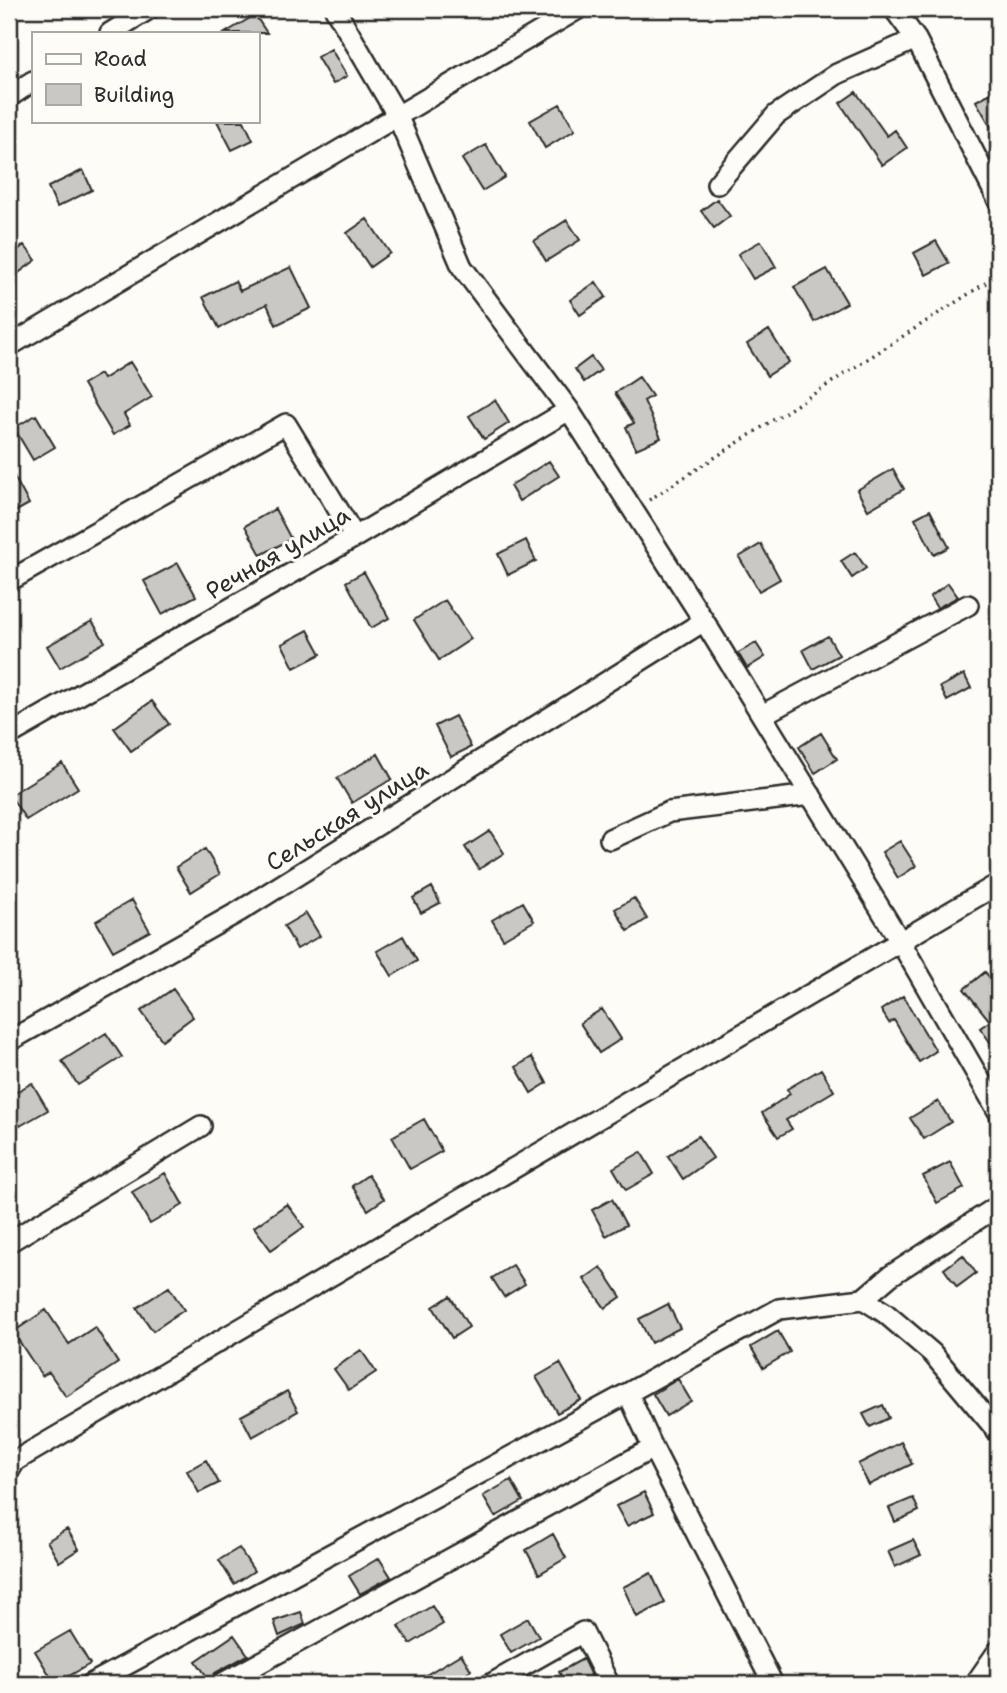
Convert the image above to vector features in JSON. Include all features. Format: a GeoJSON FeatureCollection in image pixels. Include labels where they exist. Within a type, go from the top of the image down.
{"type":"FeatureCollection","features":[{"type":"Feature","properties":{"kind":"street"},"geometry":{"type":"LineString","coordinates":[[112,32],[149,9]]}},
{"type":"Feature","properties":{"kind":"street"},"geometry":{"type":"LineString","coordinates":[[335,9],[397,115],[462,267],[569,410],[704,621],[900,940],[998,1111]]}},
{"type":"Feature","properties":{"kind":"street"},"geometry":{"type":"LineString","coordinates":[[9,346],[578,9]]}},
{"type":"Feature","properties":{"kind":"street"},"geometry":{"type":"LineString","coordinates":[[894,9],[916,39],[998,200]]}},
{"type":"Feature","properties":{"kind":"street"},"geometry":{"type":"LineString","coordinates":[[717,184],[775,115],[837,74],[916,39]]}},
{"type":"Feature","properties":{"kind":"street"},"geometry":{"type":"LineString","coordinates":[[9,97],[32,83]]}},
{"type":"Feature","properties":{"kind":"street","name":"Речная улица"},"geometry":{"type":"LineString","coordinates":[[9,736],[569,410]]}},
{"type":"Feature","properties":{"kind":"street"},"geometry":{"type":"LineString","coordinates":[[9,580],[286,424],[355,537]]}},
{"type":"Feature","properties":{"kind":"street"},"geometry":{"type":"LineString","coordinates":[[762,715],[968,605]]}},
{"type":"Feature","properties":{"kind":"street","name":"Сельская улица"},"geometry":{"type":"LineString","coordinates":[[9,1041],[240,911],[704,621]]}},
{"type":"Feature","properties":{"kind":"street"},"geometry":{"type":"LineString","coordinates":[[610,839],[669,812],[810,795]]}},
{"type":"Feature","properties":{"kind":"street"},"geometry":{"type":"LineString","coordinates":[[9,1471],[15,1461],[998,884]]}},
{"type":"Feature","properties":{"kind":"street"},"geometry":{"type":"LineString","coordinates":[[9,1242],[201,1126]]}},
{"type":"Feature","properties":{"kind":"street"},"geometry":{"type":"LineString","coordinates":[[91,1684],[779,1309],[863,1299],[890,1276],[998,1206]]}},
{"type":"Feature","properties":{"kind":"street"},"geometry":{"type":"LineString","coordinates":[[863,1299],[885,1313],[932,1353],[998,1432]]}},
{"type":"Feature","properties":{"kind":"street"},"geometry":{"type":"LineString","coordinates":[[628,1393],[653,1448],[774,1684]]}},
{"type":"Feature","properties":{"kind":"street"},"geometry":{"type":"LineString","coordinates":[[221,1684],[653,1448]]}},
{"type":"Feature","properties":{"kind":"street"},"geometry":{"type":"LineString","coordinates":[[491,1684],[583,1632],[609,1684]]}},
{"type":"Feature","properties":{"kind":"street"},"geometry":{"type":"LineString","coordinates":[[975,1684],[998,1651]]}},
{"type":"Feature","properties":{"kind":"path"},"geometry":{"type":"LineString","coordinates":[[633,510],[998,275]]}},
{"type":"Feature","properties":{"kind":"building"},"geometry":{"type":"Polygon","coordinates":[[[255,15],[267,33],[259,32],[227,32],[255,15]]]}},
{"type":"Feature","properties":{"kind":"building"},"geometry":{"type":"Polygon","coordinates":[[[331,49],[347,76],[333,84],[317,57],[331,49]]]}},
{"type":"Feature","properties":{"kind":"building"},"geometry":{"type":"Polygon","coordinates":[[[998,89],[998,139],[976,101],[998,89]]]}},
{"type":"Feature","properties":{"kind":"building"},"geometry":{"type":"Polygon","coordinates":[[[856,92],[887,136],[895,130],[907,148],[882,165],[840,103],[856,92]]]}},
{"type":"Feature","properties":{"kind":"building"},"geometry":{"type":"Polygon","coordinates":[[[560,104],[575,130],[545,148],[530,121],[560,104]]]}},
{"type":"Feature","properties":{"kind":"building"},"geometry":{"type":"Polygon","coordinates":[[[218,122],[244,122],[253,140],[232,150],[218,122]]]}},
{"type":"Feature","properties":{"kind":"building"},"geometry":{"type":"Polygon","coordinates":[[[486,145],[505,177],[482,191],[462,159],[486,145]]]}},
{"type":"Feature","properties":{"kind":"building"},"geometry":{"type":"Polygon","coordinates":[[[83,170],[92,190],[57,207],[48,187],[83,170]]]}},
{"type":"Feature","properties":{"kind":"building"},"geometry":{"type":"Polygon","coordinates":[[[717,199],[730,216],[714,228],[701,211],[717,199]]]}},
{"type":"Feature","properties":{"kind":"building"},"geometry":{"type":"Polygon","coordinates":[[[367,219],[390,253],[370,267],[347,233],[367,219]]]}},
{"type":"Feature","properties":{"kind":"building"},"geometry":{"type":"Polygon","coordinates":[[[567,220],[580,240],[546,261],[534,241],[567,220]]]}},
{"type":"Feature","properties":{"kind":"building"},"geometry":{"type":"Polygon","coordinates":[[[761,241],[776,267],[753,279],[738,254],[761,241]]]}},
{"type":"Feature","properties":{"kind":"building"},"geometry":{"type":"Polygon","coordinates":[[[936,241],[949,263],[926,275],[914,253],[936,241]]]}},
{"type":"Feature","properties":{"kind":"building"},"geometry":{"type":"Polygon","coordinates":[[[24,245],[36,260],[9,280],[9,257],[24,245]]]}},
{"type":"Feature","properties":{"kind":"building"},"geometry":{"type":"Polygon","coordinates":[[[291,267],[311,308],[276,325],[267,304],[219,328],[203,297],[235,281],[240,291],[291,267]]]}},
{"type":"Feature","properties":{"kind":"building"},"geometry":{"type":"Polygon","coordinates":[[[827,269],[847,303],[814,322],[794,287],[827,269]]]}},
{"type":"Feature","properties":{"kind":"building"},"geometry":{"type":"Polygon","coordinates":[[[596,282],[606,297],[580,315],[570,300],[596,282]]]}},
{"type":"Feature","properties":{"kind":"building"},"geometry":{"type":"Polygon","coordinates":[[[769,330],[789,362],[767,376],[747,344],[769,330]]]}},
{"type":"Feature","properties":{"kind":"building"},"geometry":{"type":"Polygon","coordinates":[[[591,357],[601,370],[584,382],[575,369],[591,357]]]}},
{"type":"Feature","properties":{"kind":"building"},"geometry":{"type":"Polygon","coordinates":[[[130,362],[152,397],[124,414],[130,425],[113,435],[83,384],[100,374],[103,379],[130,362]]]}},
{"type":"Feature","properties":{"kind":"building"},"geometry":{"type":"Polygon","coordinates":[[[639,377],[652,396],[644,401],[661,438],[636,449],[626,427],[634,423],[615,393],[639,377]]]}},
{"type":"Feature","properties":{"kind":"building"},"geometry":{"type":"Polygon","coordinates":[[[495,400],[509,423],[484,439],[469,416],[495,400]]]}},
{"type":"Feature","properties":{"kind":"building"},"geometry":{"type":"Polygon","coordinates":[[[36,415],[55,447],[33,460],[14,428],[36,415]]]}},
{"type":"Feature","properties":{"kind":"building"},"geometry":{"type":"Polygon","coordinates":[[[549,461],[559,476],[519,501],[510,486],[549,461]]]}},
{"type":"Feature","properties":{"kind":"building"},"geometry":{"type":"Polygon","coordinates":[[[9,467],[29,504],[9,515],[9,467]]]}},
{"type":"Feature","properties":{"kind":"building"},"geometry":{"type":"Polygon","coordinates":[[[893,469],[904,489],[868,510],[857,490],[893,469]]]}},
{"type":"Feature","properties":{"kind":"building"},"geometry":{"type":"Polygon","coordinates":[[[275,509],[291,539],[261,555],[245,526],[275,509]]]}},
{"type":"Feature","properties":{"kind":"building"},"geometry":{"type":"Polygon","coordinates":[[[930,510],[949,547],[934,555],[915,518],[930,510]]]}},
{"type":"Feature","properties":{"kind":"building"},"geometry":{"type":"Polygon","coordinates":[[[526,540],[536,561],[508,575],[498,554],[526,540]]]}},
{"type":"Feature","properties":{"kind":"building"},"geometry":{"type":"Polygon","coordinates":[[[761,544],[780,579],[759,591],[739,557],[761,544]]]}},
{"type":"Feature","properties":{"kind":"building"},"geometry":{"type":"Polygon","coordinates":[[[855,552],[866,568],[852,578],[841,561],[855,552]]]}},
{"type":"Feature","properties":{"kind":"building"},"geometry":{"type":"Polygon","coordinates":[[[178,563],[196,596],[162,614],[144,581],[178,563]]]}},
{"type":"Feature","properties":{"kind":"building"},"geometry":{"type":"Polygon","coordinates":[[[364,572],[389,618],[371,628],[346,582],[364,572]]]}},
{"type":"Feature","properties":{"kind":"building"},"geometry":{"type":"Polygon","coordinates":[[[948,583],[958,597],[937,608],[930,597],[948,583]]]}},
{"type":"Feature","properties":{"kind":"building"},"geometry":{"type":"Polygon","coordinates":[[[445,600],[471,639],[439,660],[414,620],[445,600]]]}},
{"type":"Feature","properties":{"kind":"building"},"geometry":{"type":"Polygon","coordinates":[[[92,621],[105,642],[60,668],[47,646],[92,621]]]}},
{"type":"Feature","properties":{"kind":"building"},"geometry":{"type":"Polygon","coordinates":[[[308,630],[321,654],[294,668],[282,644],[308,630]]]}},
{"type":"Feature","properties":{"kind":"building"},"geometry":{"type":"Polygon","coordinates":[[[828,636],[839,655],[813,669],[803,650],[828,636]]]}},
{"type":"Feature","properties":{"kind":"building"},"geometry":{"type":"Polygon","coordinates":[[[756,643],[765,657],[747,668],[738,653],[756,643]]]}},
{"type":"Feature","properties":{"kind":"building"},"geometry":{"type":"Polygon","coordinates":[[[964,674],[971,688],[947,701],[940,687],[964,674]]]}},
{"type":"Feature","properties":{"kind":"building"},"geometry":{"type":"Polygon","coordinates":[[[152,701],[169,724],[131,751],[114,728],[152,701]]]}},
{"type":"Feature","properties":{"kind":"building"},"geometry":{"type":"Polygon","coordinates":[[[455,716],[471,747],[451,757],[435,726],[455,716]]]}},
{"type":"Feature","properties":{"kind":"building"},"geometry":{"type":"Polygon","coordinates":[[[821,733],[837,759],[815,773],[799,747],[821,733]]]}},
{"type":"Feature","properties":{"kind":"building"},"geometry":{"type":"Polygon","coordinates":[[[378,754],[392,779],[352,803],[337,778],[378,754]]]}},
{"type":"Feature","properties":{"kind":"building"},"geometry":{"type":"Polygon","coordinates":[[[62,763],[78,788],[26,820],[10,795],[62,763]]]}},
{"type":"Feature","properties":{"kind":"building"},"geometry":{"type":"Polygon","coordinates":[[[490,831],[504,853],[479,869],[465,847],[490,831]]]}},
{"type":"Feature","properties":{"kind":"building"},"geometry":{"type":"Polygon","coordinates":[[[900,841],[916,866],[898,878],[882,852],[900,841]]]}},
{"type":"Feature","properties":{"kind":"building"},"geometry":{"type":"Polygon","coordinates":[[[205,849],[220,874],[191,892],[176,867],[205,849]]]}},
{"type":"Feature","properties":{"kind":"building"},"geometry":{"type":"Polygon","coordinates":[[[432,887],[440,903],[421,913],[413,898],[432,887]]]}},
{"type":"Feature","properties":{"kind":"building"},"geometry":{"type":"Polygon","coordinates":[[[634,898],[647,919],[628,931],[615,909],[634,898]]]}},
{"type":"Feature","properties":{"kind":"building"},"geometry":{"type":"Polygon","coordinates":[[[132,900],[150,931],[113,951],[96,921],[132,900]]]}},
{"type":"Feature","properties":{"kind":"building"},"geometry":{"type":"Polygon","coordinates":[[[523,902],[534,921],[503,939],[492,920],[523,902]]]}},
{"type":"Feature","properties":{"kind":"building"},"geometry":{"type":"Polygon","coordinates":[[[306,913],[320,936],[297,949],[284,926],[306,913]]]}},
{"type":"Feature","properties":{"kind":"building"},"geometry":{"type":"Polygon","coordinates":[[[403,936],[417,961],[392,976],[377,951],[403,936]]]}},
{"type":"Feature","properties":{"kind":"building"},"geometry":{"type":"Polygon","coordinates":[[[985,972],[998,987],[998,1053],[980,1028],[990,1021],[964,989],[985,972]]]}},
{"type":"Feature","properties":{"kind":"building"},"geometry":{"type":"Polygon","coordinates":[[[173,989],[193,1017],[162,1040],[141,1011],[173,989]]]}},
{"type":"Feature","properties":{"kind":"building"},"geometry":{"type":"Polygon","coordinates":[[[903,996],[936,1051],[919,1062],[894,1020],[889,1023],[881,1010],[903,996]]]}},
{"type":"Feature","properties":{"kind":"building"},"geometry":{"type":"Polygon","coordinates":[[[602,1009],[621,1039],[599,1053],[580,1023],[602,1009]]]}},
{"type":"Feature","properties":{"kind":"building"},"geometry":{"type":"Polygon","coordinates":[[[106,1033],[122,1057],[78,1085],[62,1061],[106,1033]]]}},
{"type":"Feature","properties":{"kind":"building"},"geometry":{"type":"Polygon","coordinates":[[[532,1057],[547,1083],[531,1093],[516,1067],[532,1057]]]}},
{"type":"Feature","properties":{"kind":"building"},"geometry":{"type":"Polygon","coordinates":[[[821,1069],[834,1091],[786,1120],[792,1129],[778,1137],[762,1113],[790,1094],[787,1089],[821,1069]]]}},
{"type":"Feature","properties":{"kind":"building"},"geometry":{"type":"Polygon","coordinates":[[[32,1083],[48,1110],[20,1126],[9,1107],[9,1096],[32,1083]]]}},
{"type":"Feature","properties":{"kind":"building"},"geometry":{"type":"Polygon","coordinates":[[[938,1101],[951,1122],[924,1139],[910,1118],[938,1101]]]}},
{"type":"Feature","properties":{"kind":"building"},"geometry":{"type":"Polygon","coordinates":[[[424,1119],[442,1151],[410,1169],[392,1137],[424,1119]]]}},
{"type":"Feature","properties":{"kind":"building"},"geometry":{"type":"Polygon","coordinates":[[[698,1136],[713,1158],[683,1179],[668,1156],[698,1136]]]}},
{"type":"Feature","properties":{"kind":"building"},"geometry":{"type":"Polygon","coordinates":[[[641,1152],[654,1174],[626,1190],[613,1168],[641,1152]]]}},
{"type":"Feature","properties":{"kind":"building"},"geometry":{"type":"Polygon","coordinates":[[[950,1162],[964,1188],[937,1203],[923,1176],[950,1162]]]}},
{"type":"Feature","properties":{"kind":"building"},"geometry":{"type":"Polygon","coordinates":[[[165,1173],[183,1205],[150,1224],[132,1192],[165,1173]]]}},
{"type":"Feature","properties":{"kind":"building"},"geometry":{"type":"Polygon","coordinates":[[[368,1175],[384,1199],[368,1210],[352,1186],[368,1175]]]}},
{"type":"Feature","properties":{"kind":"building"},"geometry":{"type":"Polygon","coordinates":[[[612,1199],[626,1225],[606,1236],[592,1210],[612,1199]]]}},
{"type":"Feature","properties":{"kind":"building"},"geometry":{"type":"Polygon","coordinates":[[[287,1204],[304,1227],[271,1250],[254,1227],[287,1204]]]}},
{"type":"Feature","properties":{"kind":"building"},"geometry":{"type":"Polygon","coordinates":[[[963,1255],[976,1273],[957,1287],[944,1269],[963,1255]]]}},
{"type":"Feature","properties":{"kind":"building"},"geometry":{"type":"Polygon","coordinates":[[[513,1265],[525,1284],[504,1297],[492,1278],[513,1265]]]}},
{"type":"Feature","properties":{"kind":"building"},"geometry":{"type":"Polygon","coordinates":[[[601,1267],[621,1297],[605,1308],[584,1279],[601,1267]]]}},
{"type":"Feature","properties":{"kind":"building"},"geometry":{"type":"Polygon","coordinates":[[[169,1287],[184,1310],[153,1331],[137,1308],[169,1287]]]}},
{"type":"Feature","properties":{"kind":"building"},"geometry":{"type":"Polygon","coordinates":[[[450,1296],[469,1327],[452,1338],[433,1307],[450,1296]]]}},
{"type":"Feature","properties":{"kind":"building"},"geometry":{"type":"Polygon","coordinates":[[[668,1304],[680,1328],[651,1343],[639,1319],[668,1304]]]}},
{"type":"Feature","properties":{"kind":"building"},"geometry":{"type":"Polygon","coordinates":[[[46,1310],[69,1344],[95,1327],[118,1363],[66,1397],[49,1372],[42,1376],[13,1332],[46,1310]]]}},
{"type":"Feature","properties":{"kind":"building"},"geometry":{"type":"Polygon","coordinates":[[[778,1331],[790,1352],[763,1368],[751,1347],[778,1331]]]}},
{"type":"Feature","properties":{"kind":"building"},"geometry":{"type":"Polygon","coordinates":[[[361,1350],[376,1372],[349,1390],[334,1369],[361,1350]]]}},
{"type":"Feature","properties":{"kind":"building"},"geometry":{"type":"Polygon","coordinates":[[[560,1363],[581,1400],[557,1413],[536,1377],[560,1363]]]}},
{"type":"Feature","properties":{"kind":"building"},"geometry":{"type":"Polygon","coordinates":[[[678,1379],[691,1401],[666,1416],[653,1394],[678,1379]]]}},
{"type":"Feature","properties":{"kind":"building"},"geometry":{"type":"Polygon","coordinates":[[[287,1391],[298,1411],[252,1437],[241,1416],[287,1391]]]}},
{"type":"Feature","properties":{"kind":"building"},"geometry":{"type":"Polygon","coordinates":[[[883,1405],[889,1418],[870,1427],[863,1414],[883,1405]]]}},
{"type":"Feature","properties":{"kind":"building"},"geometry":{"type":"Polygon","coordinates":[[[901,1442],[912,1464],[869,1485],[858,1464],[901,1442]]]}},
{"type":"Feature","properties":{"kind":"building"},"geometry":{"type":"Polygon","coordinates":[[[206,1460],[219,1483],[199,1493],[187,1471],[206,1460]]]}},
{"type":"Feature","properties":{"kind":"building"},"geometry":{"type":"Polygon","coordinates":[[[511,1480],[523,1501],[495,1517],[483,1496],[511,1480]]]}},
{"type":"Feature","properties":{"kind":"building"},"geometry":{"type":"Polygon","coordinates":[[[644,1492],[654,1513],[627,1526],[616,1506],[644,1492]]]}},
{"type":"Feature","properties":{"kind":"building"},"geometry":{"type":"Polygon","coordinates":[[[913,1498],[919,1511],[895,1522],[889,1508],[913,1498]]]}},
{"type":"Feature","properties":{"kind":"building"},"geometry":{"type":"Polygon","coordinates":[[[67,1529],[79,1549],[59,1562],[47,1541],[67,1529]]]}},
{"type":"Feature","properties":{"kind":"building"},"geometry":{"type":"Polygon","coordinates":[[[553,1534],[566,1558],[539,1574],[526,1550],[553,1534]]]}},
{"type":"Feature","properties":{"kind":"building"},"geometry":{"type":"Polygon","coordinates":[[[913,1540],[921,1555],[895,1567],[888,1551],[913,1540]]]}},
{"type":"Feature","properties":{"kind":"building"},"geometry":{"type":"Polygon","coordinates":[[[239,1548],[254,1571],[234,1584],[219,1560],[239,1548]]]}},
{"type":"Feature","properties":{"kind":"building"},"geometry":{"type":"Polygon","coordinates":[[[379,1558],[391,1577],[360,1594],[349,1576],[379,1558]]]}},
{"type":"Feature","properties":{"kind":"building"},"geometry":{"type":"Polygon","coordinates":[[[651,1573],[665,1603],[637,1617],[623,1587],[651,1573]]]}},
{"type":"Feature","properties":{"kind":"building"},"geometry":{"type":"Polygon","coordinates":[[[432,1606],[443,1624],[410,1644],[399,1626],[432,1606]]]}},
{"type":"Feature","properties":{"kind":"building"},"geometry":{"type":"Polygon","coordinates":[[[301,1612],[305,1624],[279,1636],[274,1621],[301,1612]]]}},
{"type":"Feature","properties":{"kind":"building"},"geometry":{"type":"Polygon","coordinates":[[[528,1618],[539,1637],[511,1653],[500,1634],[528,1618]]]}},
{"type":"Feature","properties":{"kind":"building"},"geometry":{"type":"Polygon","coordinates":[[[70,1631],[90,1664],[55,1684],[35,1651],[70,1631]]]}},
{"type":"Feature","properties":{"kind":"building"},"geometry":{"type":"Polygon","coordinates":[[[234,1635],[248,1655],[215,1673],[210,1681],[196,1661],[234,1635]]]}},
{"type":"Feature","properties":{"kind":"building"},"geometry":{"type":"Polygon","coordinates":[[[461,1654],[471,1670],[449,1684],[411,1684],[461,1654]]]}},
{"type":"Feature","properties":{"kind":"building"},"geometry":{"type":"Polygon","coordinates":[[[583,1659],[595,1684],[566,1684],[559,1672],[583,1659]]]}}]}
